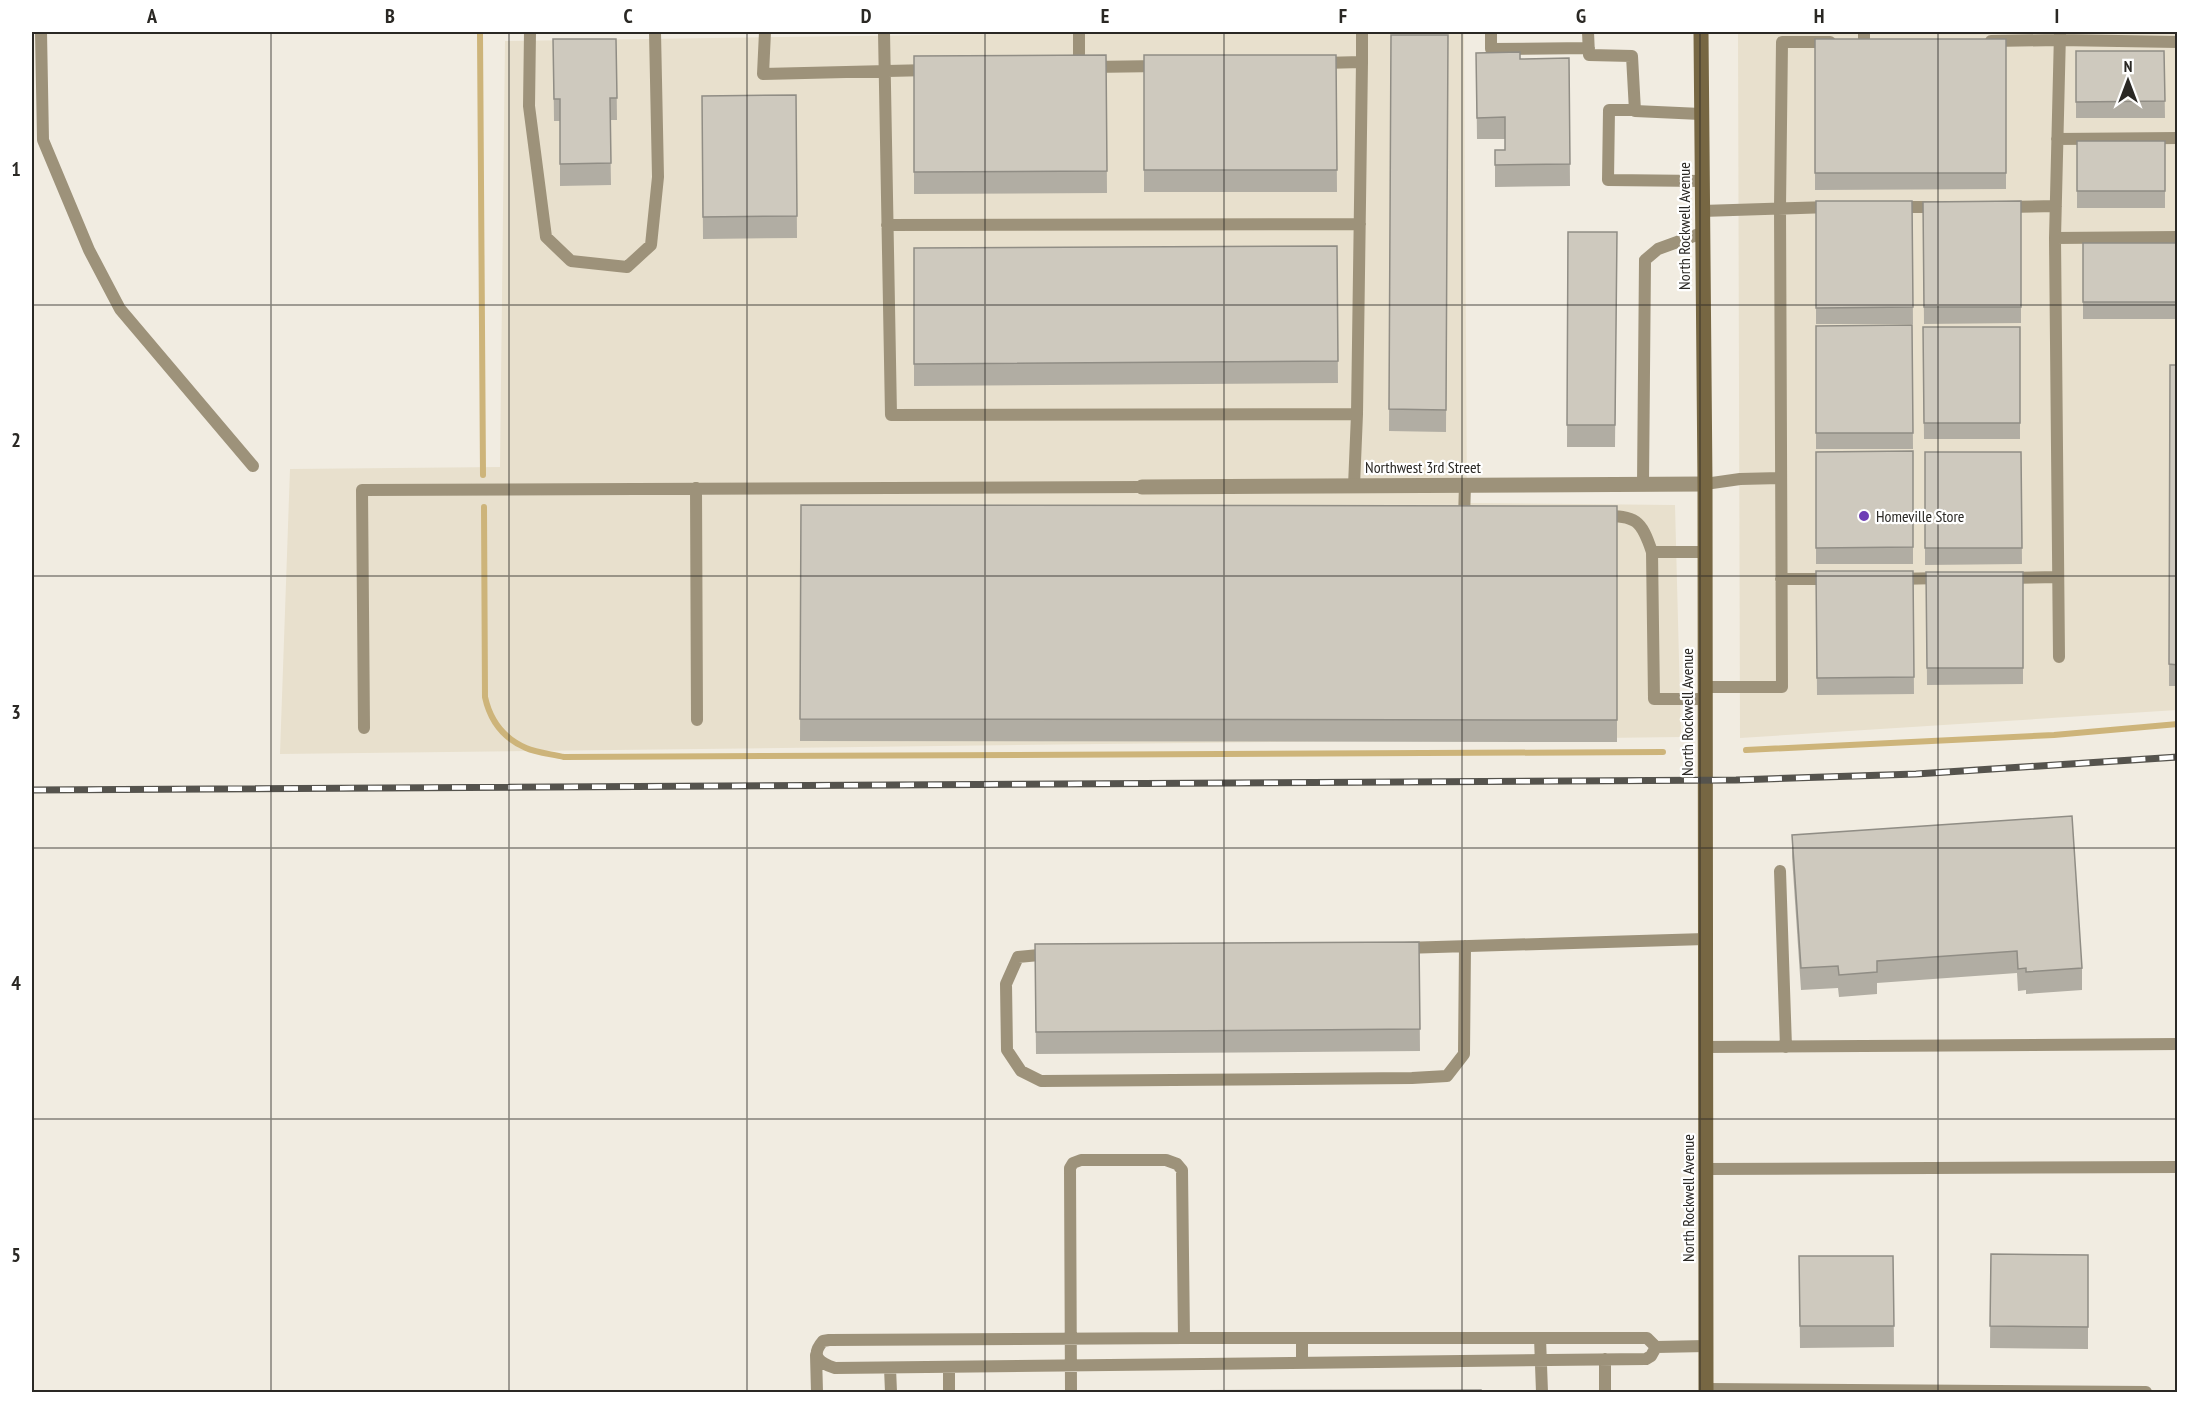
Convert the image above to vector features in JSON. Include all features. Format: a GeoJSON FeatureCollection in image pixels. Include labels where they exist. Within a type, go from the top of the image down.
{"type":"FeatureCollection","features":[{"type":"Feature","properties":{"kind":"main road","name":"North Rockwell Avenue"},"geometry":{"type":"LineString","coordinates":[[1701,32],[1705,484],[1706,1391]]}},
{"type":"Feature","properties":{"kind":"street","name":"Northwest 3rd Street"},"geometry":{"type":"LineString","coordinates":[[1142,487],[1705,484]]}},
{"type":"Feature","properties":{"kind":"lane"},"geometry":{"type":"LineString","coordinates":[[41,32],[43,140],[89,250],[120,309],[253,466]]}},
{"type":"Feature","properties":{"kind":"lane"},"geometry":{"type":"LineString","coordinates":[[530,32],[530,106],[546,237],[571,261],[627,267],[651,244],[658,177],[655,32]]}},
{"type":"Feature","properties":{"kind":"lane"},"geometry":{"type":"LineString","coordinates":[[765,32],[763,74],[941,70]]}},
{"type":"Feature","properties":{"kind":"lane"},"geometry":{"type":"LineString","coordinates":[[884,32],[891,415],[1357,414]]}},
{"type":"Feature","properties":{"kind":"lane"},"geometry":{"type":"LineString","coordinates":[[1079,32],[1073,68],[1173,66]]}},
{"type":"Feature","properties":{"kind":"lane"},"geometry":{"type":"LineString","coordinates":[[1354,486],[1362,32]]}},
{"type":"Feature","properties":{"kind":"lane"},"geometry":{"type":"LineString","coordinates":[[1491,32],[1491,49],[1589,48]]}},
{"type":"Feature","properties":{"kind":"lane"},"geometry":{"type":"LineString","coordinates":[[1588,32],[1589,55],[1632,56],[1635,110]]}},
{"type":"Feature","properties":{"kind":"lane"},"geometry":{"type":"LineString","coordinates":[[1978,41],[2060,36],[2178,42]]}},
{"type":"Feature","properties":{"kind":"lane"},"geometry":{"type":"LineString","coordinates":[[2059,657],[2055,238],[2060,36]]}},
{"type":"Feature","properties":{"kind":"lane"},"geometry":{"type":"LineString","coordinates":[[1594,516],[1618,516],[1635,520],[1644,529],[1652,552],[1654,699],[1782,687],[1781,37],[1859,40]]}},
{"type":"Feature","properties":{"kind":"lane"},"geometry":{"type":"LineString","coordinates":[[1315,63],[1362,62]]}},
{"type":"Feature","properties":{"kind":"lane"},"geometry":{"type":"LineString","coordinates":[[1701,114],[1635,110],[1609,111],[1608,180],[1702,181]]}},
{"type":"Feature","properties":{"kind":"lane"},"geometry":{"type":"LineString","coordinates":[[2057,140],[2178,138]]}},
{"type":"Feature","properties":{"kind":"lane"},"geometry":{"type":"LineString","coordinates":[[1998,207],[2056,206]]}},
{"type":"Feature","properties":{"kind":"lane"},"geometry":{"type":"LineString","coordinates":[[1702,211],[1837,207]]}},
{"type":"Feature","properties":{"kind":"lane"},"geometry":{"type":"LineString","coordinates":[[1883,207],[1952,207]]}},
{"type":"Feature","properties":{"kind":"lane"},"geometry":{"type":"LineString","coordinates":[[887,225],[1360,224]]}},
{"type":"Feature","properties":{"kind":"lane"},"geometry":{"type":"LineString","coordinates":[[1643,484],[1645,260],[1659,249],[1702,233]]}},
{"type":"Feature","properties":{"kind":"lane"},"geometry":{"type":"LineString","coordinates":[[2055,238],[2178,237]]}},
{"type":"Feature","properties":{"kind":"lane"},"geometry":{"type":"LineString","coordinates":[[1705,484],[1740,479],[1780,478]]}},
{"type":"Feature","properties":{"kind":"lane"},"geometry":{"type":"LineString","coordinates":[[1465,485],[1464,519],[1476,518]]}},
{"type":"Feature","properties":{"kind":"lane"},"geometry":{"type":"LineString","coordinates":[[364,728],[362,490],[1142,487]]}},
{"type":"Feature","properties":{"kind":"lane"},"geometry":{"type":"LineString","coordinates":[[696,489],[697,720]]}},
{"type":"Feature","properties":{"kind":"lane"},"geometry":{"type":"LineString","coordinates":[[1652,552],[1705,552]]}},
{"type":"Feature","properties":{"kind":"lane"},"geometry":{"type":"LineString","coordinates":[[1885,579],[1954,578]]}},
{"type":"Feature","properties":{"kind":"lane"},"geometry":{"type":"LineString","coordinates":[[1989,578],[2058,578]]}},
{"type":"Feature","properties":{"kind":"lane"},"geometry":{"type":"LineString","coordinates":[[1781,579],[1839,579]]}},
{"type":"Feature","properties":{"kind":"lane"},"geometry":{"type":"LineString","coordinates":[[1780,871],[1786,1047]]}},
{"type":"Feature","properties":{"kind":"lane"},"geometry":{"type":"LineString","coordinates":[[1394,948],[1705,939]]}},
{"type":"Feature","properties":{"kind":"lane"},"geometry":{"type":"LineString","coordinates":[[1060,953],[1018,957],[1006,984],[1007,1050],[1021,1071],[1041,1081],[1412,1078],[1448,1076],[1464,1054],[1465,946]]}},
{"type":"Feature","properties":{"kind":"lane"},"geometry":{"type":"LineString","coordinates":[[1706,1047],[2178,1044]]}},
{"type":"Feature","properties":{"kind":"lane"},"geometry":{"type":"LineString","coordinates":[[1071,1392],[1070,1168],[1073,1163],[1081,1160],[1166,1160],[1177,1164],[1182,1170],[1184,1338]]}},
{"type":"Feature","properties":{"kind":"lane"},"geometry":{"type":"LineString","coordinates":[[1706,1169],[2178,1167]]}},
{"type":"Feature","properties":{"kind":"lane"},"geometry":{"type":"LineString","coordinates":[[1302,1338],[1302,1363]]}},
{"type":"Feature","properties":{"kind":"lane"},"geometry":{"type":"LineString","coordinates":[[1540,1338],[1542,1392]]}},
{"type":"Feature","properties":{"kind":"lane"},"geometry":{"type":"LineString","coordinates":[[817,1392],[816,1350],[823,1341],[829,1340],[1647,1338],[1656,1347],[1706,1346]]}},
{"type":"Feature","properties":{"kind":"lane"},"geometry":{"type":"LineString","coordinates":[[816,1355],[824,1365],[835,1368],[890,1368],[1646,1359],[1651,1356],[1656,1347]]}},
{"type":"Feature","properties":{"kind":"lane"},"geometry":{"type":"LineString","coordinates":[[1605,1359],[1605,1392]]}},
{"type":"Feature","properties":{"kind":"lane"},"geometry":{"type":"LineString","coordinates":[[949,1367],[949,1392]]}},
{"type":"Feature","properties":{"kind":"lane"},"geometry":{"type":"LineString","coordinates":[[890,1368],[891,1392]]}},
{"type":"Feature","properties":{"kind":"lane"},"geometry":{"type":"LineString","coordinates":[[1706,1391],[2146,1392]]}},
{"type":"Feature","properties":{"kind":"shaded area"},"geometry":{"type":"Polygon","coordinates":[[[1143,32],[1464,32],[1467,503],[1675,505],[1681,737],[280,754],[290,469],[500,467],[505,41],[1143,32]]]}},
{"type":"Feature","properties":{"kind":"shaded area"},"geometry":{"type":"Polygon","coordinates":[[[1738,32],[2177,32],[2177,710],[1740,738],[1738,32]]]}},
{"type":"Feature","properties":{"kind":"building"},"geometry":{"type":"Polygon","coordinates":[[[1391,35],[1448,35],[1446,410],[1389,409],[1391,35]]]}},
{"type":"Feature","properties":{"kind":"building"},"geometry":{"type":"Polygon","coordinates":[[[553,39],[616,39],[617,98],[610,98],[611,163],[560,164],[560,99],[554,99],[553,39]]]}},
{"type":"Feature","properties":{"kind":"building"},"geometry":{"type":"Polygon","coordinates":[[[1815,39],[2006,39],[2006,173],[1815,173],[1815,39]]]}},
{"type":"Feature","properties":{"kind":"building"},"geometry":{"type":"Polygon","coordinates":[[[2076,51],[2164,51],[2165,101],[2076,102],[2076,51]]]}},
{"type":"Feature","properties":{"kind":"building"},"geometry":{"type":"Polygon","coordinates":[[[1520,52],[1520,59],[1569,58],[1570,164],[1495,165],[1495,150],[1505,150],[1505,117],[1477,118],[1476,53],[1520,52]]]}},
{"type":"Feature","properties":{"kind":"building"},"geometry":{"type":"Polygon","coordinates":[[[1106,55],[1107,171],[914,172],[914,56],[1106,55]]]}},
{"type":"Feature","properties":{"kind":"building"},"geometry":{"type":"Polygon","coordinates":[[[1144,55],[1336,55],[1337,170],[1144,170],[1144,55]]]}},
{"type":"Feature","properties":{"kind":"building"},"geometry":{"type":"Polygon","coordinates":[[[796,95],[797,216],[703,217],[702,96],[796,95]]]}},
{"type":"Feature","properties":{"kind":"building"},"geometry":{"type":"Polygon","coordinates":[[[2077,141],[2165,141],[2165,191],[2077,191],[2077,141]]]}},
{"type":"Feature","properties":{"kind":"building"},"geometry":{"type":"Polygon","coordinates":[[[1816,201],[1912,201],[1913,307],[1816,308],[1816,201]]]}},
{"type":"Feature","properties":{"kind":"building"},"geometry":{"type":"Polygon","coordinates":[[[2021,201],[2021,307],[1924,307],[1923,202],[2021,201]]]}},
{"type":"Feature","properties":{"kind":"building"},"geometry":{"type":"Polygon","coordinates":[[[1568,232],[1617,232],[1615,425],[1567,425],[1568,232]]]}},
{"type":"Feature","properties":{"kind":"building"},"geometry":{"type":"Polygon","coordinates":[[[2083,243],[2178,243],[2178,302],[2083,302],[2083,243]]]}},
{"type":"Feature","properties":{"kind":"building"},"geometry":{"type":"Polygon","coordinates":[[[1337,246],[1338,361],[914,364],[914,248],[1337,246]]]}},
{"type":"Feature","properties":{"kind":"building"},"geometry":{"type":"Polygon","coordinates":[[[1912,325],[1913,433],[1816,433],[1816,326],[1912,325]]]}},
{"type":"Feature","properties":{"kind":"building"},"geometry":{"type":"Polygon","coordinates":[[[1923,327],[2020,327],[2020,423],[1924,423],[1923,327]]]}},
{"type":"Feature","properties":{"kind":"building"},"geometry":{"type":"Polygon","coordinates":[[[2170,365],[2178,365],[2178,665],[2169,664],[2170,365]]]}},
{"type":"Feature","properties":{"kind":"building","name":"Homeville Store"},"geometry":{"type":"Polygon","coordinates":[[[1913,451],[1913,547],[1816,548],[1816,452],[1913,451]]]}},
{"type":"Feature","properties":{"kind":"building"},"geometry":{"type":"Polygon","coordinates":[[[1925,452],[2021,452],[2022,548],[1925,548],[1925,452]]]}},
{"type":"Feature","properties":{"kind":"building"},"geometry":{"type":"Polygon","coordinates":[[[801,505],[1617,506],[1617,720],[800,719],[801,505]]]}},
{"type":"Feature","properties":{"kind":"building"},"geometry":{"type":"Polygon","coordinates":[[[1816,571],[1913,571],[1914,677],[1817,678],[1816,571]]]}},
{"type":"Feature","properties":{"kind":"building"},"geometry":{"type":"Polygon","coordinates":[[[1926,572],[2023,572],[2023,668],[1927,668],[1926,572]]]}},
{"type":"Feature","properties":{"kind":"building"},"geometry":{"type":"Polygon","coordinates":[[[2072,816],[2082,968],[2026,972],[2026,968],[2018,969],[2017,951],[1877,961],[1877,972],[1839,975],[1838,966],[1801,968],[1792,835],[2072,816]]]}},
{"type":"Feature","properties":{"kind":"building"},"geometry":{"type":"Polygon","coordinates":[[[1419,942],[1420,1029],[1036,1032],[1035,944],[1419,942]]]}},
{"type":"Feature","properties":{"kind":"building"},"geometry":{"type":"Polygon","coordinates":[[[1991,1254],[2088,1255],[2088,1327],[1990,1326],[1991,1254]]]}},
{"type":"Feature","properties":{"kind":"building"},"geometry":{"type":"Polygon","coordinates":[[[1799,1256],[1893,1256],[1894,1326],[1800,1326],[1799,1256]]]}},
{"type":"Feature","properties":{"kind":"building"},"geometry":{"type":"Polygon","coordinates":[[[1481,1390],[1481,1392],[1134,1392],[1134,1391],[1481,1390]]]}},
{"type":"Feature","properties":{"kind":"waterway"},"geometry":{"type":"LineString","coordinates":[[480,34],[483,475]]}},
{"type":"Feature","properties":{"kind":"waterway"},"geometry":{"type":"LineString","coordinates":[[484,507],[485,697],[494,721],[504,734],[530,750],[564,757],[1663,752]]}},
{"type":"Feature","properties":{"kind":"waterway"},"geometry":{"type":"LineString","coordinates":[[1746,750],[2054,735],[2178,724]]}},
{"type":"Feature","properties":{"kind":"railway"},"geometry":{"type":"LineString","coordinates":[[32,790],[1736,780],[1916,774],[2178,757]]}},
{"type":"Feature","properties":{"kind":"place","name":"Homeville Store"},"geometry":{"type":"Point","coordinates":[1864,516]}}]}
